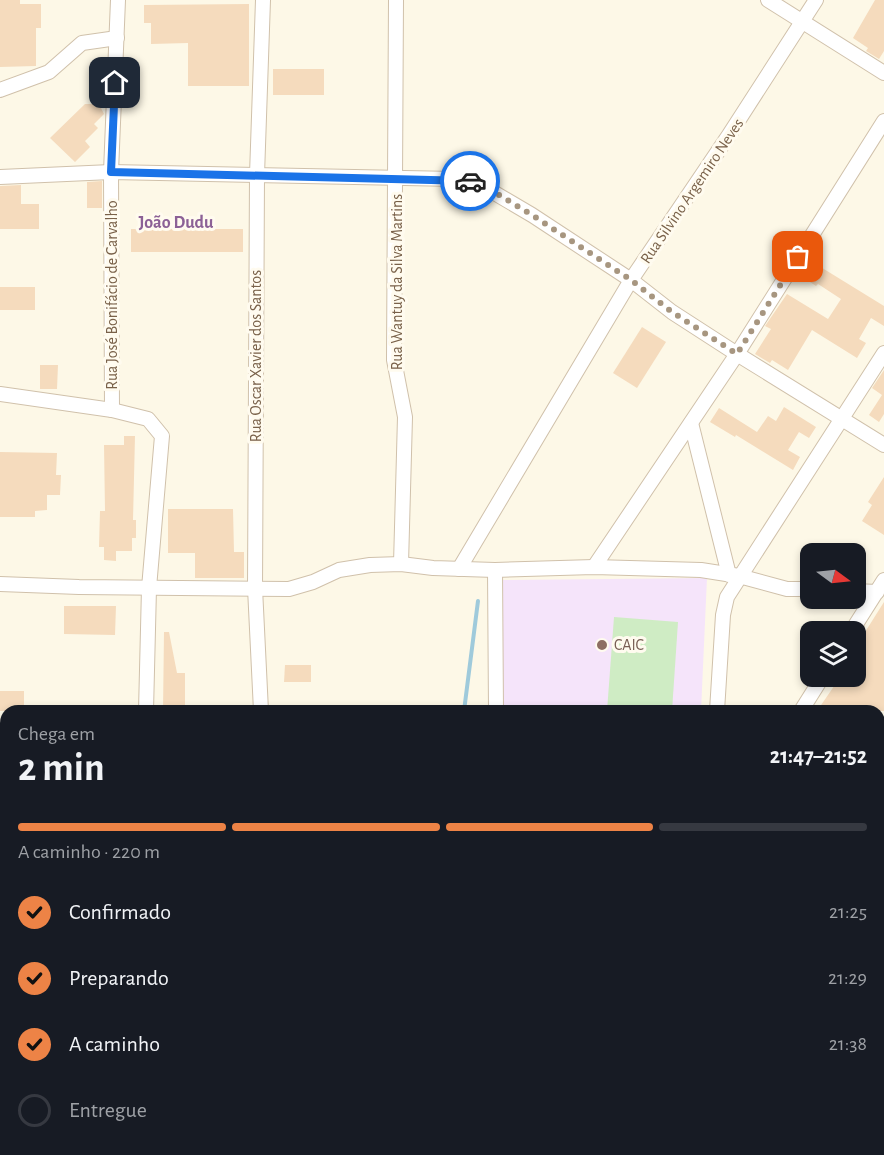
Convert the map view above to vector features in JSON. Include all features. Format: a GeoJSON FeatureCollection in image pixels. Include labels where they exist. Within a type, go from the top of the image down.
{"type":"FeatureCollection","features":[{"type":"Feature","properties":{"kind":"street","name":"Rua José Bonifácio de Carvalho"},"geometry":{"type":"LineString","coordinates":[[112,410],[111,172],[118,0]]}},
{"type":"Feature","properties":{"kind":"street","name":"Rua Oscar Xavier dos Santos"},"geometry":{"type":"LineString","coordinates":[[261,705],[255,588],[257,175],[263,0]]}},
{"type":"Feature","properties":{"kind":"street","name":"Rua Wantuy da Silva Martins"},"geometry":{"type":"LineString","coordinates":[[396,0],[394,360],[405,417],[401,564]]}},
{"type":"Feature","properties":{"kind":"street"},"geometry":{"type":"LineString","coordinates":[[768,0],[884,73]]}},
{"type":"Feature","properties":{"kind":"street","name":"Rua Silvino Argemiro Neves"},"geometry":{"type":"LineString","coordinates":[[459,569],[631,280],[816,0]]}},
{"type":"Feature","properties":{"kind":"street"},"geometry":{"type":"LineString","coordinates":[[0,90],[49,72],[82,43],[117,38]]}},
{"type":"Feature","properties":{"kind":"street"},"geometry":{"type":"LineString","coordinates":[[594,567],[737,354],[884,121]]}},
{"type":"Feature","properties":{"kind":"street"},"geometry":{"type":"LineString","coordinates":[[0,177],[111,172],[455,179],[476,182],[532,215],[631,280],[672,312],[737,354],[884,445]]}},
{"type":"Feature","properties":{"kind":"street"},"geometry":{"type":"LineString","coordinates":[[717,705],[723,615],[734,575],[884,353]]}},
{"type":"Feature","properties":{"kind":"street"},"geometry":{"type":"LineString","coordinates":[[0,394],[112,410],[148,420],[162,436],[149,588],[146,705]]}},
{"type":"Feature","properties":{"kind":"street"},"geometry":{"type":"LineString","coordinates":[[691,423],[734,575]]}},
{"type":"Feature","properties":{"kind":"street"},"geometry":{"type":"LineString","coordinates":[[0,584],[289,589],[339,570],[370,565],[401,564],[495,570],[594,567],[701,570],[734,575],[787,589],[800,590]]}},
{"type":"Feature","properties":{"kind":"street"},"geometry":{"type":"LineString","coordinates":[[495,570],[496,705]]}},
{"type":"Feature","properties":{"kind":"street"},"geometry":{"type":"LineString","coordinates":[[858,621],[880,586]]}},
{"type":"Feature","properties":{"kind":"street"},"geometry":{"type":"LineString","coordinates":[[805,705],[816,687]]}},
{"type":"Feature","properties":{"kind":"shaded area","name":"CAIC"},"geometry":{"type":"Polygon","coordinates":[[[707,578],[701,705],[502,705],[500,580],[707,578]]]}},
{"type":"Feature","properties":{"kind":"green space"},"geometry":{"type":"Polygon","coordinates":[[[614,617],[678,622],[672,705],[607,705],[614,617]]]}},
{"type":"Feature","properties":{"kind":"building"},"geometry":{"type":"Polygon","coordinates":[[[0,0],[20,0],[20,4],[41,4],[41,28],[36,28],[36,66],[0,67],[0,0]]]}},
{"type":"Feature","properties":{"kind":"building"},"geometry":{"type":"Polygon","coordinates":[[[875,0],[884,0],[884,51],[879,59],[866,51],[868,48],[853,38],[875,0]]]}},
{"type":"Feature","properties":{"kind":"building"},"geometry":{"type":"Polygon","coordinates":[[[249,4],[249,86],[188,86],[188,43],[151,44],[151,23],[144,23],[144,5],[249,4]]]}},
{"type":"Feature","properties":{"kind":"building"},"geometry":{"type":"Polygon","coordinates":[[[273,69],[324,69],[324,95],[273,95],[273,69]]]}},
{"type":"Feature","properties":{"kind":"building"},"geometry":{"type":"Polygon","coordinates":[[[85,104],[99,104],[104,114],[94,124],[98,128],[85,141],[90,147],[75,162],[50,138],[85,104]]]}},
{"type":"Feature","properties":{"kind":"building"},"geometry":{"type":"Polygon","coordinates":[[[102,181],[102,208],[87,208],[87,182],[102,181]]]}},
{"type":"Feature","properties":{"kind":"building"},"geometry":{"type":"Polygon","coordinates":[[[21,185],[21,204],[39,204],[39,229],[0,229],[0,186],[21,185]]]}},
{"type":"Feature","properties":{"kind":"building"},"geometry":{"type":"Polygon","coordinates":[[[131,229],[243,229],[243,252],[131,252],[131,229]]]}},
{"type":"Feature","properties":{"kind":"building"},"geometry":{"type":"Polygon","coordinates":[[[819,266],[884,306],[884,326],[871,318],[859,339],[866,343],[857,358],[812,330],[788,370],[772,360],[770,363],[755,354],[771,329],[765,326],[787,294],[828,319],[841,299],[818,284],[816,286],[807,280],[813,271],[816,273],[819,266]]]}},
{"type":"Feature","properties":{"kind":"building"},"geometry":{"type":"Polygon","coordinates":[[[0,287],[35,287],[35,310],[0,310],[0,287]]]}},
{"type":"Feature","properties":{"kind":"building"},"geometry":{"type":"Polygon","coordinates":[[[642,327],[666,342],[637,388],[613,373],[642,327]]]}},
{"type":"Feature","properties":{"kind":"building"},"geometry":{"type":"Polygon","coordinates":[[[40,365],[58,365],[57,389],[40,389],[40,365]]]}},
{"type":"Feature","properties":{"kind":"building"},"geometry":{"type":"Polygon","coordinates":[[[884,370],[884,414],[879,422],[869,415],[882,395],[872,388],[884,370]]]}},
{"type":"Feature","properties":{"kind":"building"},"geometry":{"type":"Polygon","coordinates":[[[784,407],[816,427],[809,438],[799,432],[788,450],[800,457],[793,470],[710,422],[719,408],[757,432],[768,416],[776,421],[784,407]]]}},
{"type":"Feature","properties":{"kind":"building"},"geometry":{"type":"Polygon","coordinates":[[[124,436],[135,436],[133,520],[136,520],[136,538],[132,538],[132,551],[116,551],[116,561],[104,560],[104,547],[99,547],[100,511],[105,511],[104,445],[124,445],[124,436]]]}},
{"type":"Feature","properties":{"kind":"building"},"geometry":{"type":"Polygon","coordinates":[[[0,452],[57,453],[56,475],[61,475],[60,495],[47,495],[47,510],[35,511],[35,517],[0,517],[0,452]]]}},
{"type":"Feature","properties":{"kind":"building"},"geometry":{"type":"Polygon","coordinates":[[[884,477],[884,535],[862,521],[872,505],[868,502],[884,477]]]}},
{"type":"Feature","properties":{"kind":"building"},"geometry":{"type":"Polygon","coordinates":[[[168,509],[233,509],[234,552],[244,552],[244,578],[195,578],[195,553],[168,553],[168,509]]]}},
{"type":"Feature","properties":{"kind":"building"},"geometry":{"type":"Polygon","coordinates":[[[884,602],[884,705],[821,705],[833,687],[866,687],[866,631],[884,602]]]}},
{"type":"Feature","properties":{"kind":"building"},"geometry":{"type":"Polygon","coordinates":[[[64,606],[116,606],[115,635],[64,634],[64,606]]]}},
{"type":"Feature","properties":{"kind":"building"},"geometry":{"type":"Polygon","coordinates":[[[164,632],[169,632],[177,673],[185,673],[185,705],[163,705],[164,632]]]}},
{"type":"Feature","properties":{"kind":"building"},"geometry":{"type":"Polygon","coordinates":[[[285,665],[311,665],[311,682],[284,682],[285,665]]]}},
{"type":"Feature","properties":{"kind":"building"},"geometry":{"type":"Polygon","coordinates":[[[0,691],[24,691],[24,705],[0,705],[0,691]]]}},
{"type":"Feature","properties":{"kind":"waterway"},"geometry":{"type":"LineString","coordinates":[[465,705],[478,601]]}},
{"type":"Feature","properties":{"kind":"way so far"},"geometry":{"type":"LineString","coordinates":[[470,181],[486,187],[532,215],[737,354],[798,257]]}},
{"type":"Feature","properties":{"kind":"place","name":"CAIC"},"geometry":{"type":"Point","coordinates":[602,645]}},
{"type":"Feature","properties":{"kind":"district","name":"João Dudu"},"geometry":{"type":"Point","coordinates":[176,223]}},
{"type":"Feature","properties":{"kind":"route"},"geometry":{"type":"LineString","coordinates":[[115,83],[111,172],[470,181]]}}]}
